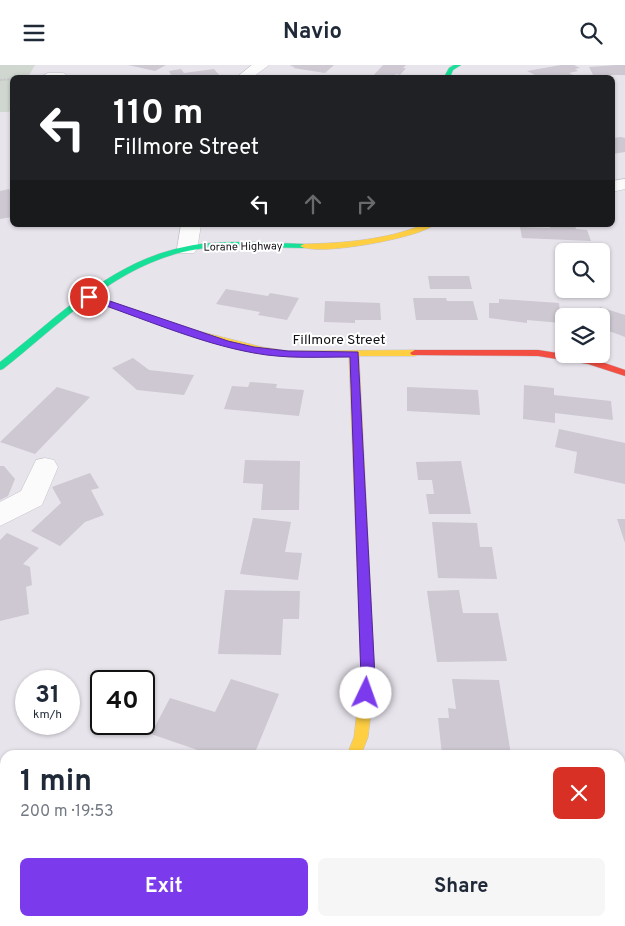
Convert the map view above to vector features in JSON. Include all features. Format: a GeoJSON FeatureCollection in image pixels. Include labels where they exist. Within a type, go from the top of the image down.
{"type":"FeatureCollection","features":[{"type":"Feature","properties":{"kind":"street"},"geometry":{"type":"LineString","coordinates":[[247,75],[262,65]]}},
{"type":"Feature","properties":{"kind":"street"},"geometry":{"type":"LineString","coordinates":[[448,75],[452,69],[458,65]]}},
{"type":"Feature","properties":{"kind":"street"},"geometry":{"type":"LineString","coordinates":[[187,249],[191,227]]}},
{"type":"Feature","properties":{"kind":"street","name":"Lorane Highway"},"geometry":{"type":"LineString","coordinates":[[0,367],[89,297],[129,269],[146,260],[187,249],[216,245],[307,246],[357,243],[398,237],[425,227]]}},
{"type":"Feature","properties":{"kind":"street","name":"Fillmore Street"},"geometry":{"type":"LineString","coordinates":[[89,297],[225,343],[254,350],[288,354],[538,353],[590,361],[625,373]]}},
{"type":"Feature","properties":{"kind":"street"},"geometry":{"type":"LineString","coordinates":[[354,354],[368,678],[360,737],[356,750]]}},
{"type":"Feature","properties":{"kind":"street"},"geometry":{"type":"LineString","coordinates":[[0,515],[32,498],[45,467]]}},
{"type":"Feature","properties":{"kind":"shaded area"},"geometry":{"type":"Polygon","coordinates":[[[0,65],[35,65],[29,75],[10,75],[10,110],[9,112],[0,112],[0,65]]]}},
{"type":"Feature","properties":{"kind":"building"},"geometry":{"type":"Polygon","coordinates":[[[128,65],[166,65],[155,71],[128,65]]]}},
{"type":"Feature","properties":{"kind":"building"},"geometry":{"type":"Polygon","coordinates":[[[334,65],[325,73],[293,68],[295,67],[290,66],[334,65]]]}},
{"type":"Feature","properties":{"kind":"building"},"geometry":{"type":"Polygon","coordinates":[[[383,65],[406,65],[403,68],[406,68],[400,75],[374,75],[383,65]]]}},
{"type":"Feature","properties":{"kind":"building"},"geometry":{"type":"Polygon","coordinates":[[[561,65],[574,65],[580,68],[575,69],[578,71],[569,73],[573,75],[535,75],[527,71],[561,65]]]}},
{"type":"Feature","properties":{"kind":"building"},"geometry":{"type":"Polygon","coordinates":[[[625,65],[625,75],[593,75],[589,67],[625,65]]]}},
{"type":"Feature","properties":{"kind":"building"},"geometry":{"type":"Polygon","coordinates":[[[181,69],[184,73],[214,69],[219,75],[171,75],[169,71],[181,69]]]}},
{"type":"Feature","properties":{"kind":"building"},"geometry":{"type":"Polygon","coordinates":[[[615,138],[625,138],[625,152],[615,154],[615,138]]]}},
{"type":"Feature","properties":{"kind":"building"},"geometry":{"type":"Polygon","coordinates":[[[9,189],[10,191],[10,217],[0,219],[0,191],[9,189]]]}},
{"type":"Feature","properties":{"kind":"building"},"geometry":{"type":"Polygon","coordinates":[[[520,227],[576,227],[576,229],[587,230],[591,241],[522,238],[520,227]]]}},
{"type":"Feature","properties":{"kind":"building"},"geometry":{"type":"Polygon","coordinates":[[[428,276],[469,276],[472,289],[430,289],[428,276]]]}},
{"type":"Feature","properties":{"kind":"building"},"geometry":{"type":"Polygon","coordinates":[[[226,289],[268,296],[270,293],[299,298],[287,320],[258,315],[260,312],[216,304],[226,289]]]}},
{"type":"Feature","properties":{"kind":"building"},"geometry":{"type":"Polygon","coordinates":[[[413,298],[446,298],[447,301],[473,301],[478,320],[416,320],[413,298]]]}},
{"type":"Feature","properties":{"kind":"building"},"geometry":{"type":"Polygon","coordinates":[[[499,299],[559,303],[560,308],[555,308],[555,322],[527,320],[527,323],[489,318],[489,303],[499,303],[499,299]]]}},
{"type":"Feature","properties":{"kind":"building"},"geometry":{"type":"Polygon","coordinates":[[[325,301],[380,303],[381,320],[355,320],[355,323],[324,322],[325,301]]]}},
{"type":"Feature","properties":{"kind":"building"},"geometry":{"type":"Polygon","coordinates":[[[610,310],[625,315],[625,337],[610,331],[610,310]]]}},
{"type":"Feature","properties":{"kind":"building"},"geometry":{"type":"Polygon","coordinates":[[[133,358],[149,370],[194,375],[184,395],[137,390],[112,368],[133,358]]]}},
{"type":"Feature","properties":{"kind":"building"},"geometry":{"type":"Polygon","coordinates":[[[250,382],[277,384],[276,388],[304,390],[299,416],[224,409],[232,386],[248,387],[250,382]]]}},
{"type":"Feature","properties":{"kind":"building"},"geometry":{"type":"Polygon","coordinates":[[[524,385],[554,388],[554,395],[611,401],[613,420],[555,413],[555,423],[523,419],[524,385]]]}},
{"type":"Feature","properties":{"kind":"building"},"geometry":{"type":"Polygon","coordinates":[[[57,387],[90,397],[35,454],[0,442],[57,387]]]}},
{"type":"Feature","properties":{"kind":"building"},"geometry":{"type":"Polygon","coordinates":[[[407,387],[478,390],[480,415],[407,411],[407,387]]]}},
{"type":"Feature","properties":{"kind":"building"},"geometry":{"type":"Polygon","coordinates":[[[559,429],[625,443],[625,484],[574,473],[577,452],[555,447],[559,429]]]}},
{"type":"Feature","properties":{"kind":"building"},"geometry":{"type":"Polygon","coordinates":[[[245,460],[300,461],[299,510],[261,510],[263,484],[243,483],[245,460]]]}},
{"type":"Feature","properties":{"kind":"building"},"geometry":{"type":"Polygon","coordinates":[[[461,461],[471,514],[429,514],[426,494],[434,494],[432,480],[418,480],[416,462],[461,461]]]}},
{"type":"Feature","properties":{"kind":"building"},"geometry":{"type":"Polygon","coordinates":[[[0,466],[4,466],[15,479],[8,496],[0,500],[0,466]]]}},
{"type":"Feature","properties":{"kind":"building"},"geometry":{"type":"Polygon","coordinates":[[[90,473],[99,488],[91,490],[104,515],[85,522],[60,546],[31,531],[61,503],[52,487],[90,473]]]}},
{"type":"Feature","properties":{"kind":"building"},"geometry":{"type":"Polygon","coordinates":[[[253,518],[291,522],[285,552],[302,553],[298,580],[240,574],[253,518]]]}},
{"type":"Feature","properties":{"kind":"building"},"geometry":{"type":"Polygon","coordinates":[[[617,519],[625,519],[625,543],[617,519]]]}},
{"type":"Feature","properties":{"kind":"building"},"geometry":{"type":"Polygon","coordinates":[[[432,522],[477,523],[480,547],[492,547],[497,579],[438,578],[432,522]]]}},
{"type":"Feature","properties":{"kind":"building"},"geometry":{"type":"Polygon","coordinates":[[[7,533],[39,548],[23,564],[30,567],[32,585],[26,587],[29,614],[0,621],[0,540],[7,533]]]}},
{"type":"Feature","properties":{"kind":"building"},"geometry":{"type":"Polygon","coordinates":[[[225,590],[300,591],[299,619],[283,619],[281,655],[218,654],[225,590]]]}},
{"type":"Feature","properties":{"kind":"building"},"geometry":{"type":"Polygon","coordinates":[[[459,590],[463,613],[498,613],[507,661],[437,662],[427,591],[459,590]]]}},
{"type":"Feature","properties":{"kind":"building"},"geometry":{"type":"Polygon","coordinates":[[[231,679],[279,694],[256,750],[197,750],[154,735],[155,726],[170,698],[215,712],[231,679]]]}},
{"type":"Feature","properties":{"kind":"building"},"geometry":{"type":"Polygon","coordinates":[[[452,679],[499,680],[510,750],[441,750],[438,718],[449,718],[448,708],[456,709],[452,679]]]}},
{"type":"Feature","properties":{"kind":"traffic: fast"},"geometry":{"type":"LineString","coordinates":[[448,75],[451,69],[458,65]]}},
{"type":"Feature","properties":{"kind":"traffic: fast"},"geometry":{"type":"LineString","coordinates":[[0,367],[79,303],[121,274],[143,263],[167,254],[218,245],[304,246]]}},
{"type":"Feature","properties":{"kind":"traffic: slow"},"geometry":{"type":"LineString","coordinates":[[304,246],[337,245],[383,240],[425,227]]}},
{"type":"Feature","properties":{"kind":"traffic: slow"},"geometry":{"type":"LineString","coordinates":[[89,297],[187,331],[262,350],[288,354],[415,353]]}},
{"type":"Feature","properties":{"kind":"traffic: slow"},"geometry":{"type":"LineString","coordinates":[[354,354],[368,678],[361,737],[356,750]]}},
{"type":"Feature","properties":{"kind":"traffic: jam"},"geometry":{"type":"LineString","coordinates":[[415,353],[538,353],[590,361],[625,373]]}},
{"type":"Feature","properties":{"kind":"route"},"geometry":{"type":"LineString","coordinates":[[89,297],[225,343],[254,350],[288,354],[354,354],[368,678],[366,693]]}}]}
